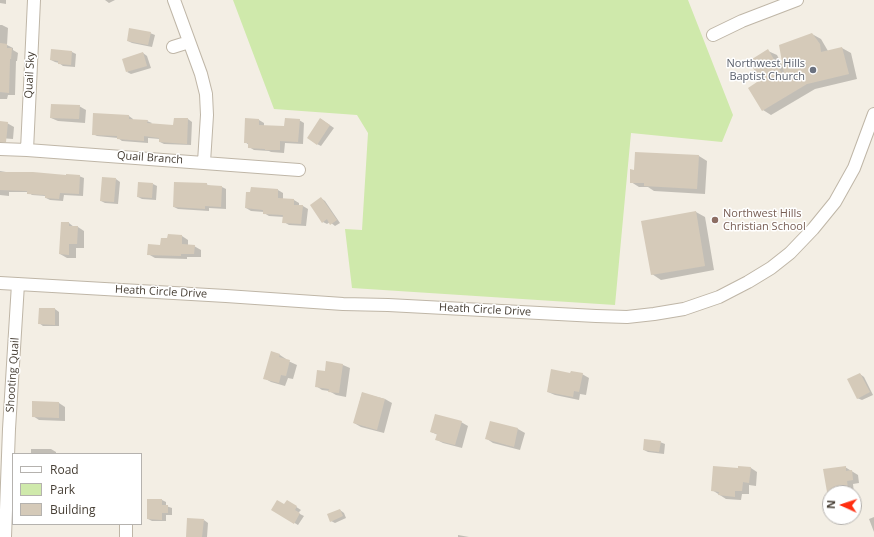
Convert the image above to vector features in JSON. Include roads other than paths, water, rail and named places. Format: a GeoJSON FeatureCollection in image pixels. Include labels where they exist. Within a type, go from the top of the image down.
{"type":"FeatureCollection","features":[{"type":"Feature","properties":{"kind":"street","name":"Quail Sky"},"geometry":{"type":"LineString","coordinates":[[27,150],[34,0]]}},
{"type":"Feature","properties":{"kind":"street"},"geometry":{"type":"LineString","coordinates":[[174,0],[201,74],[206,94],[207,115],[204,162]]}},
{"type":"Feature","properties":{"kind":"street"},"geometry":{"type":"LineString","coordinates":[[713,36],[742,21],[797,0]]}},
{"type":"Feature","properties":{"kind":"street"},"geometry":{"type":"LineString","coordinates":[[173,47],[189,42]]}},
{"type":"Feature","properties":{"kind":"street","name":"Heath Circle Drive"},"geometry":{"type":"LineString","coordinates":[[0,284],[218,295],[344,304],[627,318],[684,309],[719,297],[748,282],[790,253],[813,229],[835,202],[854,168],[874,114]]}},
{"type":"Feature","properties":{"kind":"street","name":"Quail Branch"},"geometry":{"type":"LineString","coordinates":[[0,149],[204,162],[299,170]]}},
{"type":"Feature","properties":{"kind":"street","name":"Shooting Quail"},"geometry":{"type":"LineString","coordinates":[[5,537],[9,429],[18,284]]}},
{"type":"Feature","properties":{"kind":"street"},"geometry":{"type":"LineString","coordinates":[[126,525],[126,537]]}},
{"type":"Feature","properties":{"kind":"place","name":"Northwest Hills Baptist Church"},"geometry":{"type":"Point","coordinates":[813,70]}},
{"type":"Feature","properties":{"kind":"place","name":"Northwest Hills Christian School"},"geometry":{"type":"Point","coordinates":[715,220]}}]}
